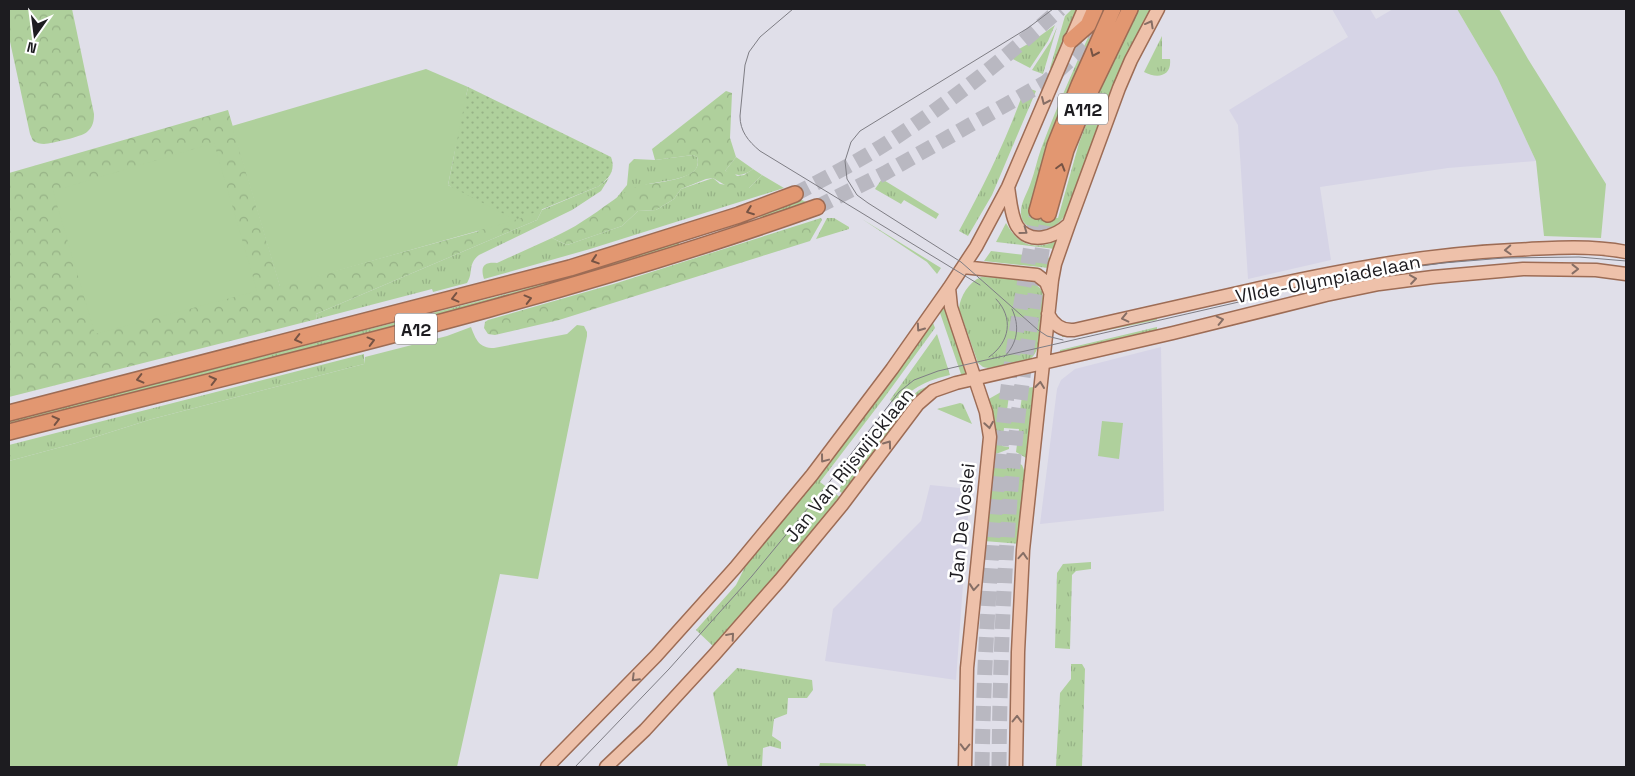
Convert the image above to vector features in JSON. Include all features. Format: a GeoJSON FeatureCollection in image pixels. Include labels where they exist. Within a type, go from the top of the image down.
{"type":"FeatureCollection","features":[{"type":"Feature","properties":{"kind":"highway"},"geometry":{"type":"LineString","coordinates":[[1071,40],[1088,25],[1096,9]]}},
{"type":"Feature","properties":{"kind":"highway","name":"A112"},"geometry":{"type":"LineString","coordinates":[[1113,9],[1055,145],[1042,213],[1085,102],[1130,9]]}},
{"type":"Feature","properties":{"kind":"highway","name":"A12"},"geometry":{"type":"LineString","coordinates":[[9,413],[570,268],[739,215],[795,194]]}},
{"type":"Feature","properties":{"kind":"highway","name":"A12"},"geometry":{"type":"LineString","coordinates":[[9,432],[345,348],[598,279],[734,236],[817,207]]}},
{"type":"Feature","properties":{"kind":"main road","name":"Jan Van Rijswijcklaan"},"geometry":{"type":"LineString","coordinates":[[547,767],[656,656],[735,568],[812,475],[949,288],[976,247],[1008,187],[1084,9]]}},
{"type":"Feature","properties":{"kind":"main road"},"geometry":{"type":"LineString","coordinates":[[1016,767],[1018,652],[1023,550],[1050,292],[1055,264],[1126,70],[1158,9]]}},
{"type":"Feature","properties":{"kind":"main road"},"geometry":{"type":"LineString","coordinates":[[1008,187],[1015,221],[1018,228],[1026,234],[1041,238],[1051,236],[1060,232],[1069,224]]}},
{"type":"Feature","properties":{"kind":"main road","name":"VIIde-Olympiadelaan"},"geometry":{"type":"LineString","coordinates":[[1048,314],[1051,320],[1061,328],[1074,330],[1326,274],[1426,257],[1544,248],[1584,248],[1626,252]]}},
{"type":"Feature","properties":{"kind":"main road"},"geometry":{"type":"LineString","coordinates":[[963,267],[1037,275],[1046,282],[1050,292]]}},
{"type":"Feature","properties":{"kind":"main road","name":"VIIde-Olympiadelaan"},"geometry":{"type":"LineString","coordinates":[[1043,362],[1379,284],[1523,269],[1596,270],[1626,274]]}},
{"type":"Feature","properties":{"kind":"main road","name":"Jan De Voslei"},"geometry":{"type":"LineString","coordinates":[[949,288],[951,307],[986,412],[990,437],[967,668],[965,767]]}},
{"type":"Feature","properties":{"kind":"main road","name":"Jan Van Rijswijcklaan"},"geometry":{"type":"LineString","coordinates":[[606,767],[714,656],[780,580],[842,505],[925,397],[942,388],[975,378],[1043,362]]}},
{"type":"Feature","properties":{"kind":"shaded area"},"geometry":{"type":"Polygon","coordinates":[[[1332,9],[1370,9],[1376,19],[1393,9],[1457,9],[1497,77],[1536,161],[1448,168],[1320,187],[1331,260],[1248,279],[1238,125],[1229,110],[1348,37],[1332,9]]]}},
{"type":"Feature","properties":{"kind":"shaded area"},"geometry":{"type":"Polygon","coordinates":[[[1161,347],[1164,511],[1040,524],[1057,389],[1061,380],[1075,369],[1161,347]]]}},
{"type":"Feature","properties":{"kind":"shaded area"},"geometry":{"type":"Polygon","coordinates":[[[930,485],[970,489],[956,680],[825,661],[833,609],[921,521],[930,485]]]}},
{"type":"Feature","properties":{"kind":"green space"},"geometry":{"type":"Polygon","coordinates":[[[9,9],[72,9],[94,114],[91,128],[84,134],[41,144],[33,141],[9,37],[9,9]]]}},
{"type":"Feature","properties":{"kind":"green space"},"geometry":{"type":"Polygon","coordinates":[[[1072,9],[1078,9],[1051,69],[1065,16],[1072,9]]]}},
{"type":"Feature","properties":{"kind":"green space"},"geometry":{"type":"Polygon","coordinates":[[[1101,9],[1106,9],[1031,212],[1058,218],[1079,143],[1108,68],[1137,9],[1152,9],[1071,206],[1061,220],[1052,227],[1041,230],[1035,229],[1022,220],[1021,210],[1023,202],[1055,113],[1101,9]]]}},
{"type":"Feature","properties":{"kind":"green space"},"geometry":{"type":"Polygon","coordinates":[[[1457,9],[1499,9],[1606,184],[1601,238],[1544,236],[1536,161],[1497,77],[1457,9]]]}},
{"type":"Feature","properties":{"kind":"green space"},"geometry":{"type":"Polygon","coordinates":[[[1055,25],[1048,41],[1030,68],[1007,56],[1033,41],[1055,25]]]}},
{"type":"Feature","properties":{"kind":"green space"},"geometry":{"type":"Polygon","coordinates":[[[1057,27],[1043,74],[1032,70],[1051,41],[1057,27]]]}},
{"type":"Feature","properties":{"kind":"green space"},"geometry":{"type":"Polygon","coordinates":[[[1162,36],[1162,59],[1170,59],[1169,70],[1163,75],[1158,76],[1144,72],[1162,36]]]}},
{"type":"Feature","properties":{"kind":"green space"},"geometry":{"type":"Polygon","coordinates":[[[426,69],[468,87],[448,185],[516,220],[280,287],[232,126],[426,69]]]}},
{"type":"Feature","properties":{"kind":"green space"},"geometry":{"type":"Polygon","coordinates":[[[468,87],[611,157],[613,166],[611,174],[599,186],[516,220],[448,185],[468,87]]]}},
{"type":"Feature","properties":{"kind":"green space"},"geometry":{"type":"Polygon","coordinates":[[[1025,87],[1036,91],[992,195],[968,236],[959,231],[995,160],[1025,87]]]}},
{"type":"Feature","properties":{"kind":"green space"},"geometry":{"type":"Polygon","coordinates":[[[462,90],[472,101],[542,210],[537,220],[316,314],[317,319],[9,397],[9,173],[228,110],[280,286],[479,231],[450,193],[462,90]]]}},
{"type":"Feature","properties":{"kind":"green space"},"geometry":{"type":"Polygon","coordinates":[[[726,91],[732,93],[730,138],[736,157],[725,171],[733,172],[737,176],[744,175],[753,169],[762,175],[749,188],[730,188],[713,178],[706,179],[681,189],[674,199],[656,210],[638,211],[622,226],[567,245],[552,238],[590,217],[634,188],[678,178],[694,171],[698,165],[697,157],[693,155],[655,160],[652,149],[726,91]]]}},
{"type":"Feature","properties":{"kind":"green space"},"geometry":{"type":"Polygon","coordinates":[[[214,143],[257,291],[95,334],[53,191],[214,143]]]}},
{"type":"Feature","properties":{"kind":"green space"},"geometry":{"type":"Polygon","coordinates":[[[693,155],[697,157],[698,165],[694,171],[679,178],[645,185],[614,201],[627,185],[629,164],[634,159],[655,160],[693,155]]]}},
{"type":"Feature","properties":{"kind":"green space"},"geometry":{"type":"Polygon","coordinates":[[[736,157],[753,169],[739,175],[725,171],[736,157]]]}},
{"type":"Feature","properties":{"kind":"green space"},"geometry":{"type":"Polygon","coordinates":[[[762,175],[784,188],[590,249],[484,279],[483,268],[486,264],[497,263],[552,238],[567,245],[622,226],[638,211],[656,210],[674,199],[681,189],[713,178],[720,184],[749,188],[762,175]]]}},
{"type":"Feature","properties":{"kind":"green space"},"geometry":{"type":"Polygon","coordinates":[[[609,178],[601,191],[572,210],[479,255],[473,262],[467,283],[433,292],[432,289],[317,319],[316,314],[537,220],[542,210],[599,186],[609,178]]]}},
{"type":"Feature","properties":{"kind":"green space"},"geometry":{"type":"Polygon","coordinates":[[[882,179],[939,214],[936,219],[904,200],[901,204],[875,189],[882,179]]]}},
{"type":"Feature","properties":{"kind":"green space"},"geometry":{"type":"Polygon","coordinates":[[[802,200],[810,204],[761,219],[760,216],[802,200]]]}},
{"type":"Feature","properties":{"kind":"green space"},"geometry":{"type":"Polygon","coordinates":[[[821,218],[822,220],[810,241],[559,320],[495,335],[488,334],[484,328],[485,322],[488,320],[617,283],[821,218]]]}},
{"type":"Feature","properties":{"kind":"green space"},"geometry":{"type":"Polygon","coordinates":[[[827,218],[834,218],[849,227],[849,229],[816,239],[827,218]]]}},
{"type":"Feature","properties":{"kind":"green space"},"geometry":{"type":"Polygon","coordinates":[[[862,219],[941,268],[937,274],[927,262],[862,219]]]}},
{"type":"Feature","properties":{"kind":"green space"},"geometry":{"type":"Polygon","coordinates":[[[1006,223],[1021,241],[1028,244],[1050,244],[1058,240],[1055,249],[996,242],[1006,223]]]}},
{"type":"Feature","properties":{"kind":"green space"},"geometry":{"type":"Polygon","coordinates":[[[679,241],[679,246],[510,297],[9,425],[9,421],[499,296],[679,241]]]}},
{"type":"Feature","properties":{"kind":"green space"},"geometry":{"type":"Polygon","coordinates":[[[991,251],[1051,258],[1049,268],[984,261],[991,251]]]}},
{"type":"Feature","properties":{"kind":"green space"},"geometry":{"type":"Polygon","coordinates":[[[981,277],[1030,282],[1040,288],[1043,300],[1040,341],[1034,355],[1030,359],[1015,364],[988,368],[978,363],[959,309],[961,299],[966,290],[981,277]]]}},
{"type":"Feature","properties":{"kind":"green space"},"geometry":{"type":"Polygon","coordinates":[[[944,304],[968,375],[962,377],[939,310],[944,304]]]}},
{"type":"Feature","properties":{"kind":"green space"},"geometry":{"type":"Polygon","coordinates":[[[1156,316],[1157,320],[1074,337],[1062,337],[1062,333],[1156,316]]]}},
{"type":"Feature","properties":{"kind":"green space"},"geometry":{"type":"Polygon","coordinates":[[[932,320],[935,328],[820,482],[841,498],[714,647],[696,630],[736,585],[747,563],[932,320]]]}},
{"type":"Feature","properties":{"kind":"green space"},"geometry":{"type":"Polygon","coordinates":[[[577,325],[584,326],[587,336],[538,579],[500,574],[457,767],[9,767],[9,461],[76,443],[152,419],[364,364],[365,357],[447,336],[471,327],[481,345],[494,348],[567,334],[577,325]]]}},
{"type":"Feature","properties":{"kind":"green space"},"geometry":{"type":"Polygon","coordinates":[[[1157,327],[1157,331],[1060,353],[1060,350],[1157,327]]]}},
{"type":"Feature","properties":{"kind":"green space"},"geometry":{"type":"Polygon","coordinates":[[[937,334],[950,375],[921,385],[909,393],[897,405],[890,400],[937,334]]]}},
{"type":"Feature","properties":{"kind":"green space"},"geometry":{"type":"Polygon","coordinates":[[[364,354],[364,364],[152,419],[76,443],[9,461],[9,445],[364,354]]]}},
{"type":"Feature","properties":{"kind":"green space"},"geometry":{"type":"Polygon","coordinates":[[[940,381],[843,494],[838,490],[903,404],[919,390],[940,381]]]}},
{"type":"Feature","properties":{"kind":"green space"},"geometry":{"type":"Polygon","coordinates":[[[1035,387],[1028,459],[1016,452],[1019,429],[1004,428],[1002,446],[1009,447],[1009,449],[994,453],[987,400],[1010,389],[1006,417],[1019,419],[1023,388],[1035,387]]]}},
{"type":"Feature","properties":{"kind":"green space"},"geometry":{"type":"Polygon","coordinates":[[[960,403],[963,404],[972,424],[937,409],[960,403]]]}},
{"type":"Feature","properties":{"kind":"green space"},"geometry":{"type":"Polygon","coordinates":[[[1102,421],[1123,423],[1119,459],[1098,456],[1102,421]]]}},
{"type":"Feature","properties":{"kind":"green space"},"geometry":{"type":"Polygon","coordinates":[[[1010,459],[1022,465],[1026,475],[1020,544],[984,541],[992,472],[998,462],[1010,459]]]}},
{"type":"Feature","properties":{"kind":"green space"},"geometry":{"type":"Polygon","coordinates":[[[1091,562],[1091,569],[1076,571],[1072,575],[1070,649],[1055,648],[1057,573],[1063,564],[1091,562]]]}},
{"type":"Feature","properties":{"kind":"green space"},"geometry":{"type":"Polygon","coordinates":[[[1071,664],[1082,664],[1085,669],[1082,767],[1056,767],[1060,693],[1071,679],[1071,664]]]}},
{"type":"Feature","properties":{"kind":"green space"},"geometry":{"type":"Polygon","coordinates":[[[737,668],[812,680],[813,690],[807,698],[788,698],[787,714],[774,719],[772,736],[781,742],[781,749],[770,746],[763,748],[762,766],[787,767],[728,767],[713,693],[737,668]]]}},
{"type":"Feature","properties":{"kind":"green space"},"geometry":{"type":"Polygon","coordinates":[[[820,763],[865,764],[867,767],[819,767],[820,763]]]}},
{"type":"Feature","properties":{"kind":"tunnel"},"geometry":{"type":"LineString","coordinates":[[795,194],[869,154],[919,122],[992,67],[1060,9]]}},
{"type":"Feature","properties":{"kind":"tunnel"},"geometry":{"type":"LineString","coordinates":[[817,207],[885,173],[1046,82],[1105,28]]}},
{"type":"Feature","properties":{"kind":"tunnel"},"geometry":{"type":"LineString","coordinates":[[982,767],[984,680],[999,463],[1011,368],[1037,211]]}},
{"type":"Feature","properties":{"kind":"tunnel"},"geometry":{"type":"LineString","coordinates":[[999,767],[1004,592],[1013,460],[1048,214]]}},
{"type":"Feature","properties":{"kind":"tram line"},"geometry":{"type":"LineString","coordinates":[[793,9],[760,37],[749,52],[745,65],[740,116],[741,126],[746,135],[760,151],[980,285]]}},
{"type":"Feature","properties":{"kind":"tram line"},"geometry":{"type":"LineString","coordinates":[[1053,9],[1028,28],[860,131],[851,142],[845,161],[847,179],[857,195],[961,262],[1038,330],[1047,336],[1063,340]]}},
{"type":"Feature","properties":{"kind":"tram line"},"geometry":{"type":"LineString","coordinates":[[575,767],[669,669],[752,576],[827,485],[899,392],[914,380],[938,371],[1326,282],[1384,271],[1443,263],[1504,258],[1579,257],[1626,261]]}},
{"type":"Feature","properties":{"kind":"tram line"},"geometry":{"type":"LineString","coordinates":[[989,357],[1001,344],[1007,330],[1005,314],[1002,306],[996,299]]}},
{"type":"Feature","properties":{"kind":"tram line"},"geometry":{"type":"LineString","coordinates":[[1004,357],[1015,340],[1017,328],[1012,309]]}}]}
